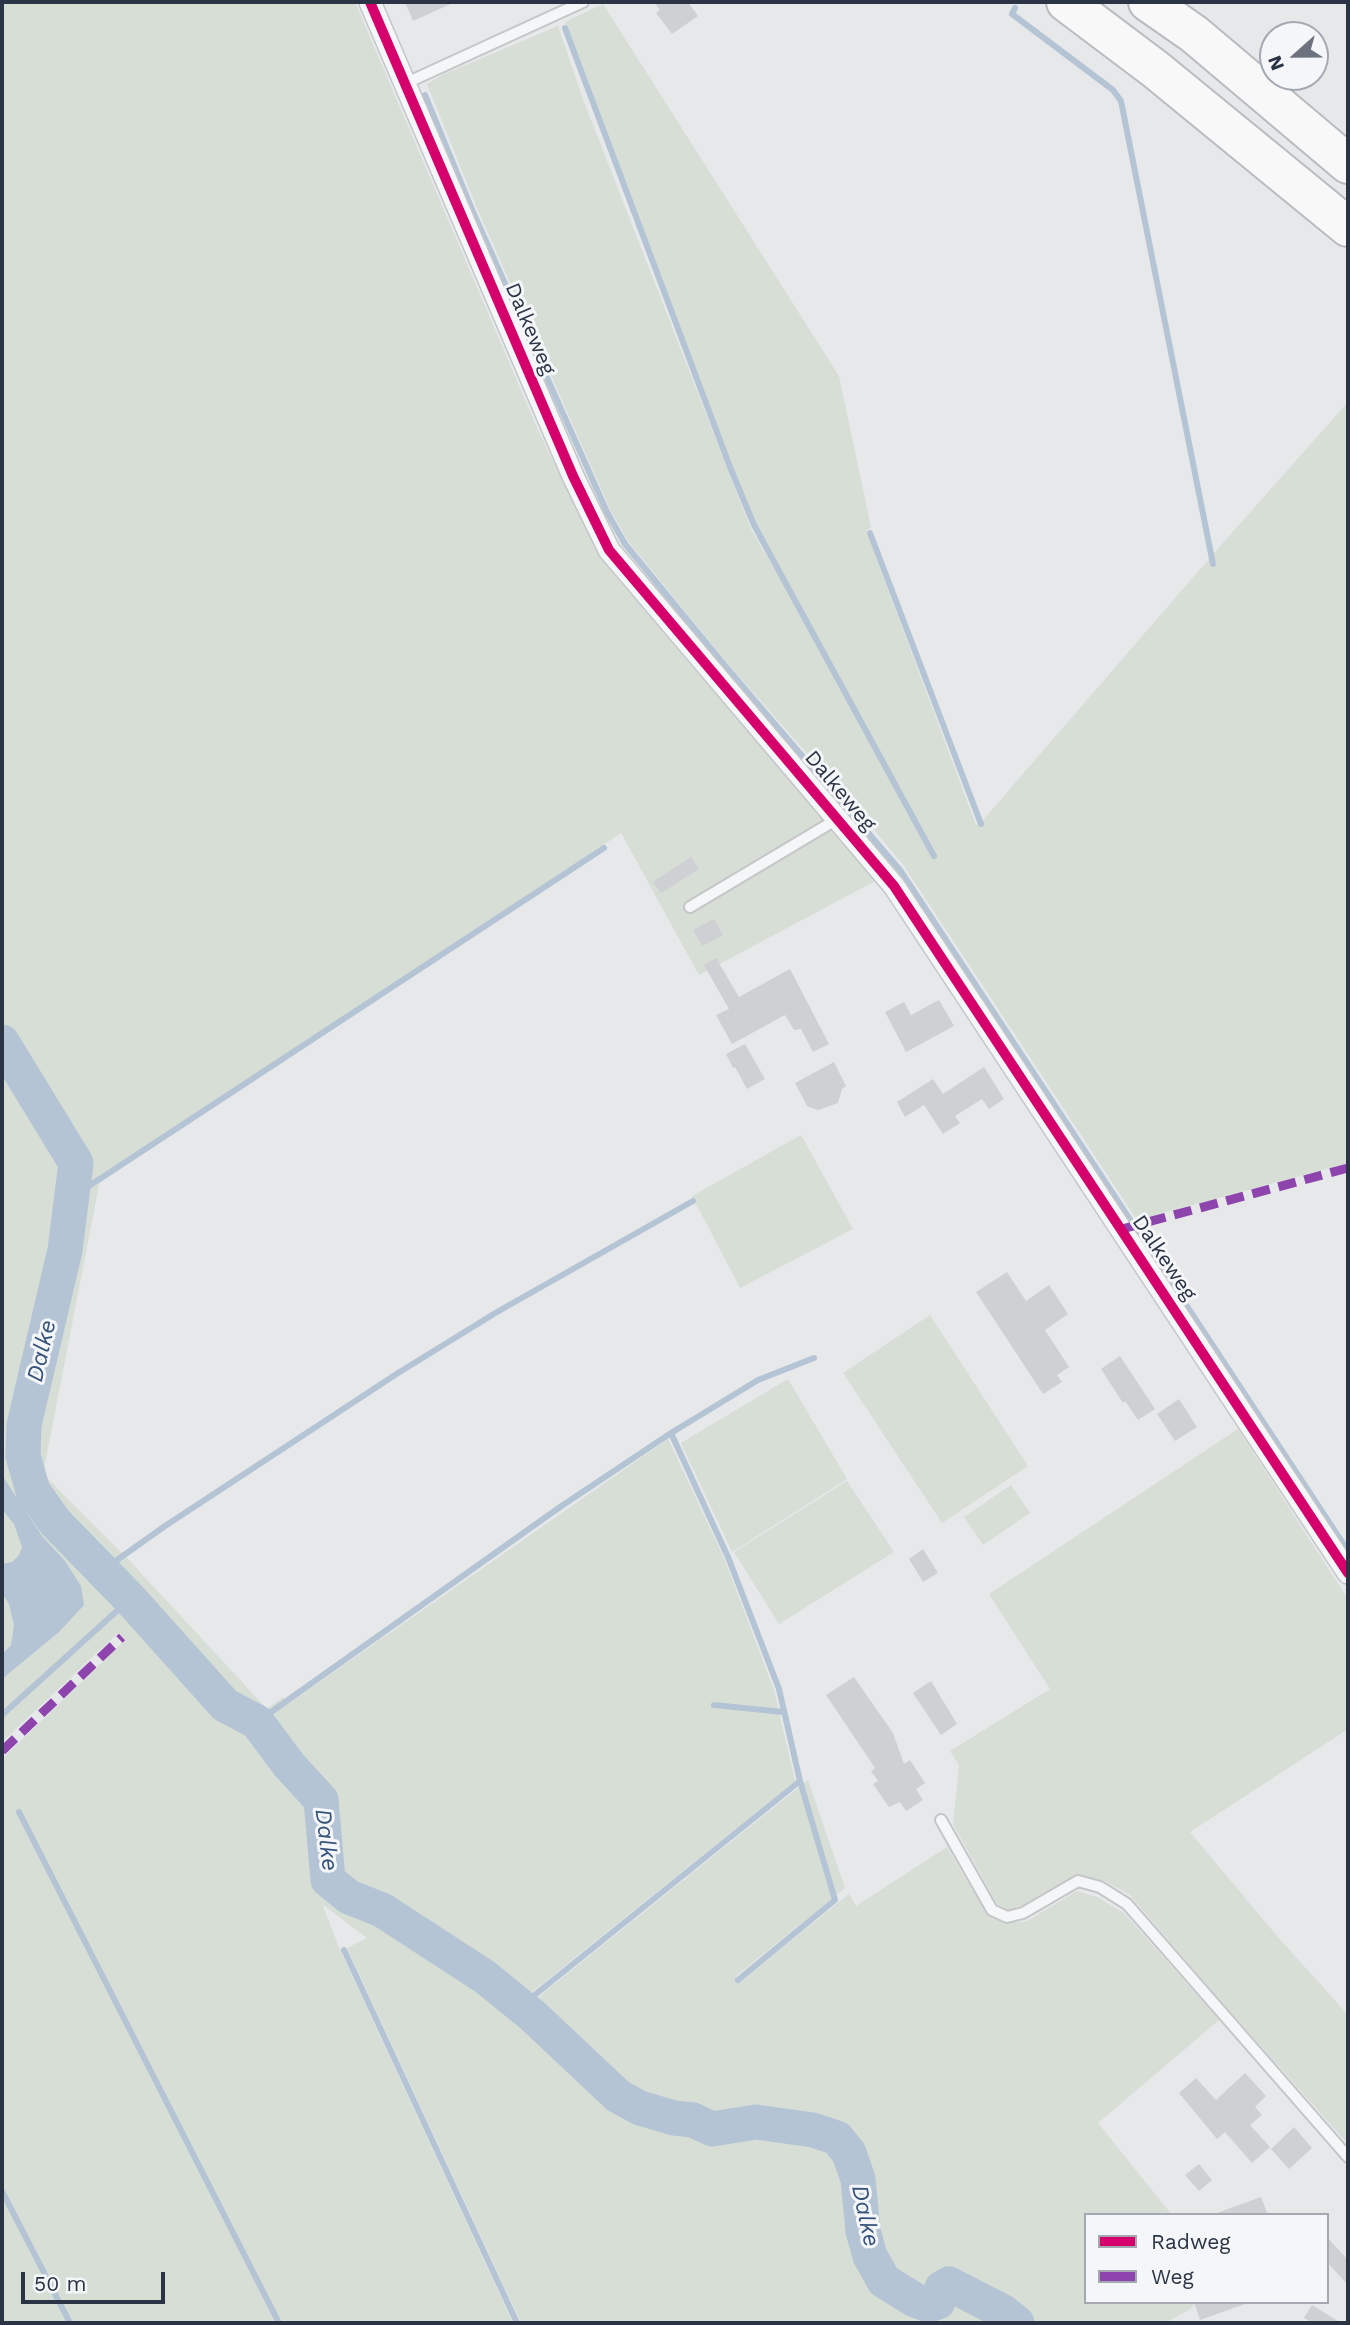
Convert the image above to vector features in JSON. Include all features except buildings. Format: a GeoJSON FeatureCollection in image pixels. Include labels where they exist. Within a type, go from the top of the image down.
{"type":"FeatureCollection","features":[{"type":"Feature","properties":{"kind":"highway"},"geometry":{"type":"LineString","coordinates":[[1066,2],[1155,69],[1348,227]]}},
{"type":"Feature","properties":{"kind":"highway"},"geometry":{"type":"LineString","coordinates":[[1148,2],[1194,34],[1348,164]]}},
{"type":"Feature","properties":{"kind":"street","name":"Dalkeweg"},"geometry":{"type":"LineString","coordinates":[[370,2],[573,476],[609,550],[894,886],[1348,1573]]}},
{"type":"Feature","properties":{"kind":"lane"},"geometry":{"type":"LineString","coordinates":[[404,84],[583,2]]}},
{"type":"Feature","properties":{"kind":"lane"},"geometry":{"type":"LineString","coordinates":[[690,907],[839,818]]}},
{"type":"Feature","properties":{"kind":"lane"},"geometry":{"type":"LineString","coordinates":[[941,1820],[992,1910],[1007,1917],[1023,1913],[1078,1881],[1100,1887],[1127,1904],[1348,2157]]}},
{"type":"Feature","properties":{"kind":"shaded area"},"geometry":{"type":"Polygon","coordinates":[[[2,2],[355,2],[538,430],[601,559],[705,682],[879,879],[699,975],[621,833],[95,1181],[99,1185],[43,1474],[128,1559],[267,1709],[283,1697],[288,1704],[668,1439],[724,1558],[774,1690],[795,1781],[526,1997],[532,2002],[808,1780],[845,1888],[735,1977],[740,1982],[849,1894],[856,1906],[947,1847],[987,1915],[1006,1924],[1027,1921],[1077,1891],[1097,1897],[1124,1913],[1219,2020],[1098,2123],[1170,2213],[1084,2213],[1084,2304],[1193,2304],[1192,2308],[1165,2323],[521,2323],[347,1948],[367,1938],[322,1904],[341,1952],[513,2323],[2,2323],[2,1759],[124,1641],[118,1633],[2,1742],[2,2]]]}},
{"type":"Feature","properties":{"kind":"shaded area"},"geometry":{"type":"Polygon","coordinates":[[[603,4],[839,376],[871,527],[866,531],[976,825],[1348,402],[1348,1163],[1137,1220],[904,866],[727,663],[628,541],[610,509],[477,208],[427,84],[442,75],[558,26],[584,102],[751,529],[931,855],[936,853],[787,585],[756,525],[732,467],[565,22],[603,4]]]}},
{"type":"Feature","properties":{"kind":"shaded area"},"geometry":{"type":"Polygon","coordinates":[[[801,1135],[853,1229],[740,1288],[692,1196],[801,1135]]]}},
{"type":"Feature","properties":{"kind":"shaded area"},"geometry":{"type":"Polygon","coordinates":[[[930,1315],[1028,1466],[942,1523],[843,1373],[930,1315]]]}},
{"type":"Feature","properties":{"kind":"shaded area"},"geometry":{"type":"Polygon","coordinates":[[[788,1379],[847,1479],[732,1552],[681,1443],[788,1379]]]}},
{"type":"Feature","properties":{"kind":"shaded area"},"geometry":{"type":"Polygon","coordinates":[[[1238,1429],[1348,1599],[1348,1729],[1190,1832],[1277,1936],[1348,2015],[1348,2144],[1130,1895],[1105,1881],[1077,1874],[1008,1911],[997,1904],[953,1824],[959,1765],[950,1751],[1050,1689],[989,1594],[1238,1429]]]}},
{"type":"Feature","properties":{"kind":"shaded area"},"geometry":{"type":"Polygon","coordinates":[[[847,1481],[894,1552],[779,1624],[734,1552],[847,1481]]]}},
{"type":"Feature","properties":{"kind":"shaded area"},"geometry":{"type":"Polygon","coordinates":[[[1011,1485],[1030,1513],[983,1545],[964,1517],[1011,1485]]]}},
{"type":"Feature","properties":{"kind":"water"},"geometry":{"type":"Polygon","coordinates":[[[2,1475],[42,1536],[65,1561],[81,1586],[84,1605],[59,1632],[2,1679],[2,1654],[11,1645],[14,1625],[9,1604],[2,1593],[2,1564],[12,1562],[22,1547],[14,1524],[2,1509],[2,1475]]]}},
{"type":"Feature","properties":{"kind":"waterway"},"geometry":{"type":"LineString","coordinates":[[1015,8],[1012,14],[1113,90],[1121,101],[1213,564]]}},
{"type":"Feature","properties":{"kind":"waterway"},"geometry":{"type":"LineString","coordinates":[[565,28],[754,525],[934,856]]}},
{"type":"Feature","properties":{"kind":"waterway"},"geometry":{"type":"LineString","coordinates":[[425,95],[473,212],[607,512],[625,544],[726,667],[900,870],[1348,1551]]}},
{"type":"Feature","properties":{"kind":"waterway"},"geometry":{"type":"LineString","coordinates":[[870,533],[981,824]]}},
{"type":"Feature","properties":{"kind":"waterway"},"geometry":{"type":"LineString","coordinates":[[73,1193],[86,1188],[604,848]]}},
{"type":"Feature","properties":{"kind":"waterway","name":"Dalke"},"geometry":{"type":"LineString","coordinates":[[2,1042],[76,1163],[65,1250],[24,1425],[23,1456],[33,1491],[55,1522],[130,1599],[225,1705],[257,1722],[289,1765],[321,1800],[328,1880],[349,1897],[382,1910],[485,1977],[533,2016],[618,2096],[640,2108],[674,2118],[693,2120],[712,2129],[756,2122],[813,2130],[837,2138],[849,2153],[858,2179],[863,2231],[870,2256],[884,2281],[915,2300],[929,2305],[938,2302],[942,2288],[949,2284],[1002,2311],[1017,2323]]}},
{"type":"Feature","properties":{"kind":"waterway"},"geometry":{"type":"LineString","coordinates":[[103,1570],[165,1526],[398,1373],[497,1312],[693,1201]]}},
{"type":"Feature","properties":{"kind":"waterway"},"geometry":{"type":"LineString","coordinates":[[257,1722],[560,1507],[671,1433],[758,1380],[814,1358]]}},
{"type":"Feature","properties":{"kind":"waterway"},"geometry":{"type":"LineString","coordinates":[[671,1433],[728,1557],[779,1689],[800,1781],[835,1900],[738,1980]]}},
{"type":"Feature","properties":{"kind":"waterway"},"geometry":{"type":"LineString","coordinates":[[2,1715],[130,1599]]}},
{"type":"Feature","properties":{"kind":"waterway"},"geometry":{"type":"LineString","coordinates":[[714,1705],[783,1712]]}},
{"type":"Feature","properties":{"kind":"waterway"},"geometry":{"type":"LineString","coordinates":[[521,2006],[800,1781]]}},
{"type":"Feature","properties":{"kind":"waterway"},"geometry":{"type":"LineString","coordinates":[[19,1812],[279,2323]]}},
{"type":"Feature","properties":{"kind":"waterway"},"geometry":{"type":"LineString","coordinates":[[344,1950],[517,2323]]}},
{"type":"Feature","properties":{"kind":"waterway"},"geometry":{"type":"LineString","coordinates":[[2,2191],[70,2323]]}},
{"type":"Feature","properties":{"kind":"marked path"},"geometry":{"type":"LineString","coordinates":[[1122,1229],[1348,1168]]}},
{"type":"Feature","properties":{"kind":"marked path"},"geometry":{"type":"LineString","coordinates":[[2,1751],[122,1637]]}},
{"type":"Feature","properties":{"kind":"cycle path"},"geometry":{"type":"LineString","coordinates":[[370,2],[573,476],[609,550],[894,886],[1348,1573]]}}]}
